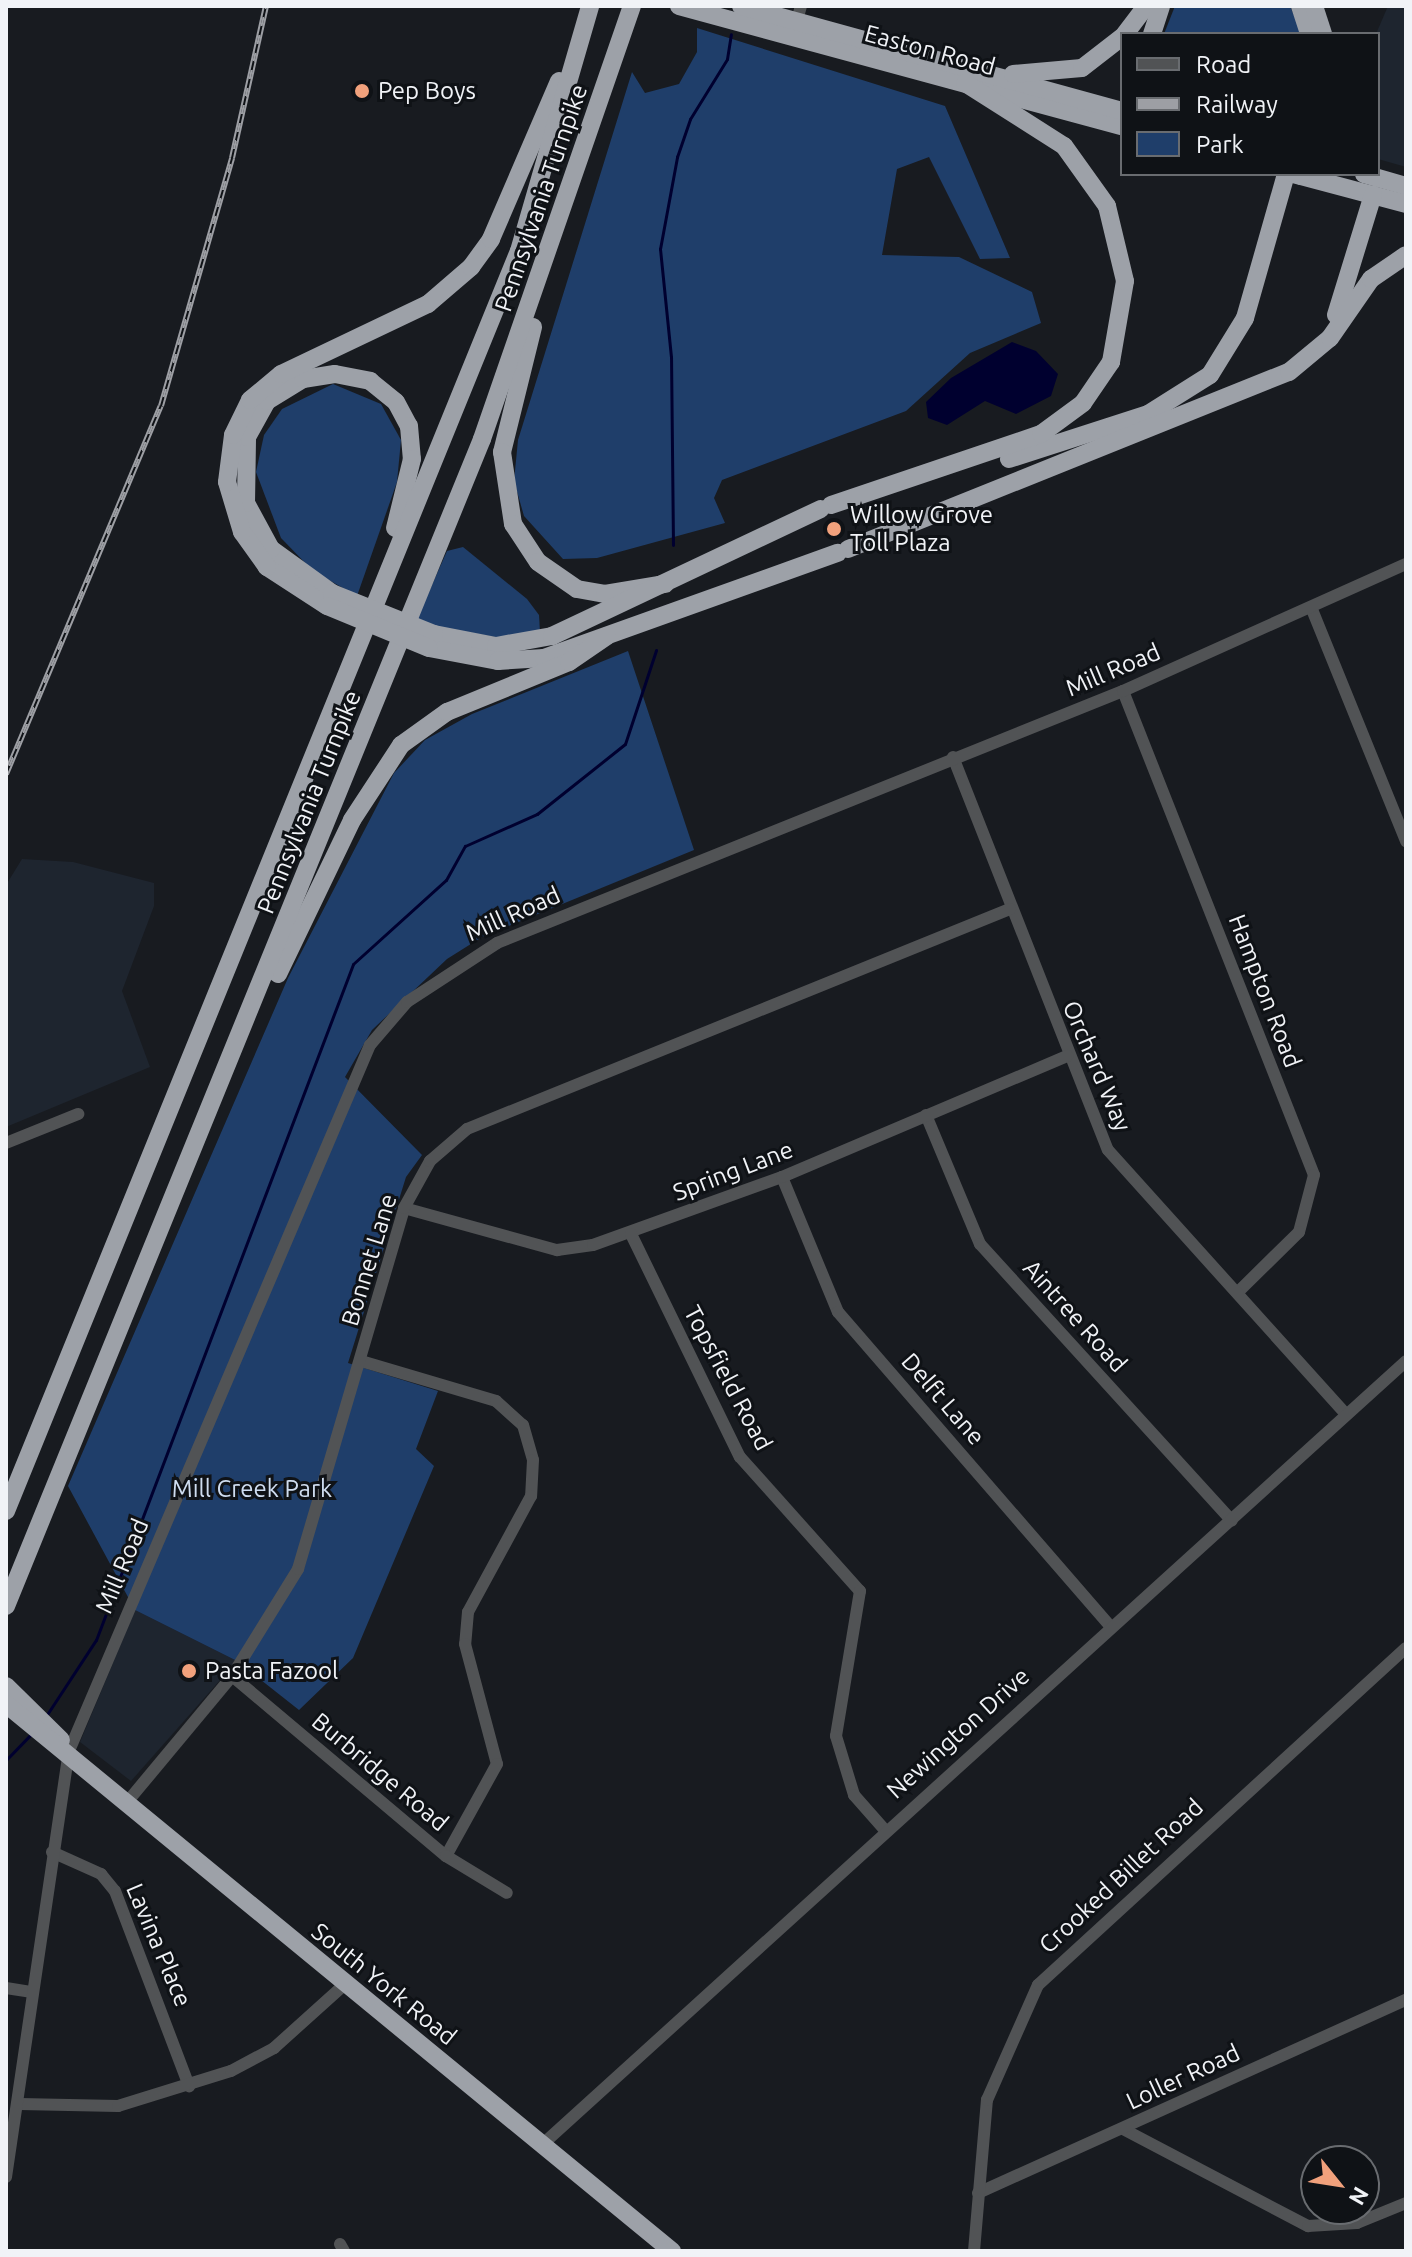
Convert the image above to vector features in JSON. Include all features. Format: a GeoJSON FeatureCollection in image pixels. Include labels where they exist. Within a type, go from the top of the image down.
{"type":"FeatureCollection","features":[{"type":"Feature","properties":{"kind":"highway","name":"Easton Road"},"geometry":{"type":"LineString","coordinates":[[679,6],[797,22],[965,83],[1120,125]]}},
{"type":"Feature","properties":{"kind":"highway","name":"Easton Road"},"geometry":{"type":"LineString","coordinates":[[741,6],[1120,110]]}},
{"type":"Feature","properties":{"kind":"highway"},"geometry":{"type":"LineString","coordinates":[[1126,32],[1146,6]]}},
{"type":"Feature","properties":{"kind":"highway"},"geometry":{"type":"LineString","coordinates":[[1153,32],[1161,6]]}},
{"type":"Feature","properties":{"kind":"highway"},"geometry":{"type":"LineString","coordinates":[[1300,6],[1308,32]]}},
{"type":"Feature","properties":{"kind":"highway"},"geometry":{"type":"LineString","coordinates":[[1314,6],[1322,32]]}},
{"type":"Feature","properties":{"kind":"highway"},"geometry":{"type":"LineString","coordinates":[[588,13],[491,239],[471,267],[428,304],[281,374],[250,400],[233,435],[227,482],[242,532],[267,567],[330,600],[432,641],[519,662],[607,636],[843,551],[1266,384],[1315,354],[1371,279],[1406,255]]}},
{"type":"Feature","properties":{"kind":"highway","name":"Pennsylvania Turnpike"},"geometry":{"type":"LineString","coordinates":[[6,1511],[519,251],[588,13]]}},
{"type":"Feature","properties":{"kind":"highway","name":"Pennsylvania Turnpike"},"geometry":{"type":"LineString","coordinates":[[6,1606],[197,1147],[482,439],[630,13]]}},
{"type":"Feature","properties":{"kind":"highway"},"geometry":{"type":"LineString","coordinates":[[1005,80],[1082,68],[1120,38]]}},
{"type":"Feature","properties":{"kind":"highway"},"geometry":{"type":"LineString","coordinates":[[432,641],[523,644],[665,584],[826,507],[989,456],[1059,424],[1093,391],[1119,335],[1125,281],[1116,230],[1081,164],[1047,132],[965,83]]}},
{"type":"Feature","properties":{"kind":"highway"},"geometry":{"type":"LineString","coordinates":[[989,456],[1009,459],[1148,414],[1210,375],[1245,318],[1293,176]]}},
{"type":"Feature","properties":{"kind":"highway"},"geometry":{"type":"LineString","coordinates":[[1167,422],[1212,389],[1248,335],[1293,176]]}},
{"type":"Feature","properties":{"kind":"highway"},"geometry":{"type":"LineString","coordinates":[[1302,176],[1406,204]]}},
{"type":"Feature","properties":{"kind":"highway"},"geometry":{"type":"LineString","coordinates":[[1371,176],[1406,186]]}},
{"type":"Feature","properties":{"kind":"highway"},"geometry":{"type":"LineString","coordinates":[[1315,354],[1336,316],[1373,195]]}},
{"type":"Feature","properties":{"kind":"highway"},"geometry":{"type":"LineString","coordinates":[[562,215],[502,452],[506,506],[529,552],[561,581],[605,594],[665,584]]}},
{"type":"Feature","properties":{"kind":"highway"},"geometry":{"type":"LineString","coordinates":[[330,600],[271,549],[252,520],[242,477],[247,437],[267,401],[303,379],[335,374],[385,391],[411,438],[408,481],[359,645]]}},
{"type":"Feature","properties":{"kind":"highway"},"geometry":{"type":"LineString","coordinates":[[197,1147],[386,761],[447,712],[569,662],[607,636]]}},
{"type":"Feature","properties":{"kind":"highway","name":"South York Road"},"geometry":{"type":"LineString","coordinates":[[7,1692],[69,1751],[345,1984],[544,2143],[672,2251]]}},
{"type":"Feature","properties":{"kind":"street","name":"Mill Road"},"geometry":{"type":"LineString","coordinates":[[6,2177],[20,2104],[31,1992],[69,1751],[346,1088],[370,1045],[407,1002],[497,943],[1123,691],[1406,564]]}},
{"type":"Feature","properties":{"kind":"street"},"geometry":{"type":"LineString","coordinates":[[1311,607],[1406,841]]}},
{"type":"Feature","properties":{"kind":"street","name":"Hampton Road"},"geometry":{"type":"LineString","coordinates":[[1123,691],[1314,1175],[1299,1232],[1240,1290]]}},
{"type":"Feature","properties":{"kind":"street","name":"Orchard Way"},"geometry":{"type":"LineString","coordinates":[[953,757],[1067,1056],[1108,1150],[1240,1290],[1345,1413]]}},
{"type":"Feature","properties":{"kind":"street","name":"Bonnet Lane"},"geometry":{"type":"LineString","coordinates":[[128,1801],[232,1676],[298,1569],[404,1208],[430,1161],[467,1129],[1010,909]]}},
{"type":"Feature","properties":{"kind":"street","name":"Spring Lane"},"geometry":{"type":"LineString","coordinates":[[404,1208],[557,1250],[631,1234],[782,1177],[1067,1056]]}},
{"type":"Feature","properties":{"kind":"street"},"geometry":{"type":"LineString","coordinates":[[6,1143],[78,1114]]}},
{"type":"Feature","properties":{"kind":"street","name":"Aintree Road"},"geometry":{"type":"LineString","coordinates":[[926,1115],[980,1244],[1232,1521]]}},
{"type":"Feature","properties":{"kind":"street","name":"Delft Lane"},"geometry":{"type":"LineString","coordinates":[[782,1177],[838,1312],[1110,1626]]}},
{"type":"Feature","properties":{"kind":"street","name":"Topsfield Road"},"geometry":{"type":"LineString","coordinates":[[631,1234],[740,1457],[860,1591],[836,1736],[854,1795],[884,1829]]}},
{"type":"Feature","properties":{"kind":"street"},"geometry":{"type":"LineString","coordinates":[[361,1361],[496,1401],[523,1425],[533,1460],[531,1496],[468,1612],[465,1644],[497,1764],[446,1856]]}},
{"type":"Feature","properties":{"kind":"street","name":"Newington Drive"},"geometry":{"type":"LineString","coordinates":[[544,2143],[884,1829],[1232,1521],[1345,1413],[1406,1361]]}},
{"type":"Feature","properties":{"kind":"street","name":"Crooked Billet Road"},"geometry":{"type":"LineString","coordinates":[[974,2251],[987,2100],[1038,1985],[1406,1648]]}},
{"type":"Feature","properties":{"kind":"street","name":"Burbridge Road"},"geometry":{"type":"LineString","coordinates":[[232,1676],[446,1856],[507,1893]]}},
{"type":"Feature","properties":{"kind":"street","name":"Lavina Place"},"geometry":{"type":"LineString","coordinates":[[52,1852],[101,1874],[115,1891],[189,2086]]}},
{"type":"Feature","properties":{"kind":"street"},"geometry":{"type":"LineString","coordinates":[[20,2104],[118,2106],[189,2086],[274,2048],[345,1984]]}},
{"type":"Feature","properties":{"kind":"street"},"geometry":{"type":"LineString","coordinates":[[6,1988],[31,1992]]}},
{"type":"Feature","properties":{"kind":"street","name":"Loller Road"},"geometry":{"type":"LineString","coordinates":[[978,2193],[1406,2000]]}},
{"type":"Feature","properties":{"kind":"street"},"geometry":{"type":"LineString","coordinates":[[1123,2129],[1308,2226],[1357,2223],[1406,2203]]}},
{"type":"Feature","properties":{"kind":"shaded area"},"geometry":{"type":"Polygon","coordinates":[[[1388,6],[1406,6],[1406,167],[1380,160],[1380,32],[1377,32],[1388,6]]]}},
{"type":"Feature","properties":{"kind":"shaded area"},"geometry":{"type":"Polygon","coordinates":[[[1012,342],[1036,351],[1058,374],[1051,396],[1016,414],[985,401],[947,425],[928,418],[926,402],[951,378],[1012,342]]]}},
{"type":"Feature","properties":{"kind":"shaded area"},"geometry":{"type":"Polygon","coordinates":[[[22,859],[73,862],[154,883],[154,906],[122,991],[150,1067],[6,1127],[6,885],[22,859]]]}},
{"type":"Feature","properties":{"kind":"shaded area"},"geometry":{"type":"Polygon","coordinates":[[[135,1610],[237,1661],[131,1781],[80,1742],[135,1610]]]}},
{"type":"Feature","properties":{"kind":"green space"},"geometry":{"type":"Polygon","coordinates":[[[1175,6],[1290,6],[1301,32],[1165,32],[1175,6]]]}},
{"type":"Feature","properties":{"kind":"green space"},"geometry":{"type":"Polygon","coordinates":[[[697,28],[945,106],[1010,258],[980,259],[929,157],[897,169],[882,255],[959,257],[1032,292],[1041,323],[970,353],[906,411],[722,480],[714,498],[725,523],[597,558],[563,559],[524,516],[514,481],[518,440],[632,72],[645,93],[679,84],[697,52],[697,28]]]}},
{"type":"Feature","properties":{"kind":"green space"},"geometry":{"type":"Polygon","coordinates":[[[333,384],[381,404],[401,440],[397,482],[357,596],[313,571],[281,538],[256,472],[264,435],[282,409],[333,384]]]}},
{"type":"Feature","properties":{"kind":"green space"},"geometry":{"type":"Polygon","coordinates":[[[463,547],[527,599],[539,615],[540,632],[506,639],[415,623],[447,551],[463,547]]]}},
{"type":"Feature","properties":{"kind":"green space","name":"Mill Creek Park"},"geometry":{"type":"Polygon","coordinates":[[[628,651],[694,850],[482,937],[447,959],[372,1030],[345,1077],[422,1155],[406,1177],[348,1363],[438,1391],[416,1449],[434,1466],[353,1658],[299,1710],[237,1661],[135,1610],[68,1486],[288,978],[394,773],[425,740],[472,714],[628,651]]]}},
{"type":"Feature","properties":{"kind":"waterway"},"geometry":{"type":"LineString","coordinates":[[673,545],[671,357],[660,249],[677,157],[690,119],[727,59],[731,34]]}},
{"type":"Feature","properties":{"kind":"waterway"},"geometry":{"type":"LineString","coordinates":[[46,1716],[96,1640],[353,964],[446,880],[465,846],[537,814],[625,744],[656,650]]}},
{"type":"Feature","properties":{"kind":"waterway"},"geometry":{"type":"LineString","coordinates":[[6,1760],[31,1734]]}},
{"type":"Feature","properties":{"kind":"railway"},"geometry":{"type":"LineString","coordinates":[[6,774],[161,406],[232,158],[266,6]]}},
{"type":"Feature","properties":{"kind":"place","name":"Pep Boys"},"geometry":{"type":"Point","coordinates":[362,91]}},
{"type":"Feature","properties":{"kind":"place","name":"Willow Grove Toll Plaza"},"geometry":{"type":"Point","coordinates":[834,529]}},
{"type":"Feature","properties":{"kind":"place","name":"Pasta Fazool"},"geometry":{"type":"Point","coordinates":[189,1671]}}]}
